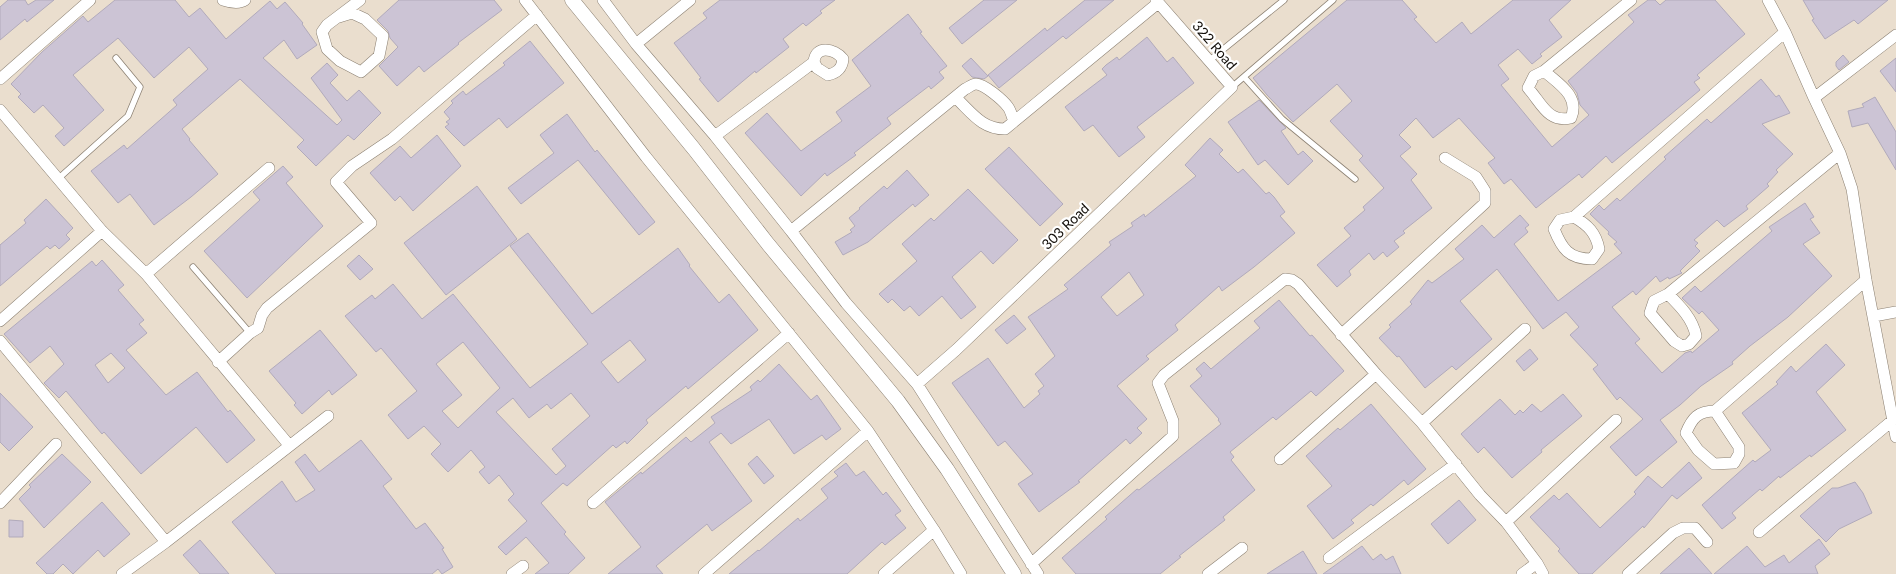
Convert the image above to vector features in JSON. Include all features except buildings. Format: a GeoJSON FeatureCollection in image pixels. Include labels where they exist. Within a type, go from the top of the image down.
{"type":"FeatureCollection","features":[{"type":"Feature","properties":{"kind":"street"},"geometry":{"type":"LineString","coordinates":[[0,79],[90,0]]}},
{"type":"Feature","properties":{"kind":"street"},"geometry":{"type":"LineString","coordinates":[[223,0],[229,2],[242,2],[245,0]]}},
{"type":"Feature","properties":{"kind":"street"},"geometry":{"type":"LineString","coordinates":[[339,16],[352,13],[365,19],[383,36],[379,56],[361,72],[340,61],[327,49],[322,32],[327,25],[360,0]]}},
{"type":"Feature","properties":{"kind":"street"},"geometry":{"type":"LineString","coordinates":[[526,0],[652,165],[868,430],[961,574]]}},
{"type":"Feature","properties":{"kind":"street"},"geometry":{"type":"LineString","coordinates":[[572,0],[694,149],[768,244],[898,401],[947,469],[1014,574]]}},
{"type":"Feature","properties":{"kind":"street"},"geometry":{"type":"LineString","coordinates":[[603,0],[636,44],[715,136],[846,303],[916,384],[1035,569],[1173,436],[1173,421],[1158,384],[1164,375],[1286,279],[1298,284],[1341,335],[1422,423],[1480,495],[1506,522],[1537,562],[1543,574]]}},
{"type":"Feature","properties":{"kind":"street"},"geometry":{"type":"LineString","coordinates":[[636,44],[690,0]]}},
{"type":"Feature","properties":{"kind":"street"},"geometry":{"type":"LineString","coordinates":[[1544,71],[1572,96],[1575,110],[1572,118],[1562,120],[1552,117],[1528,88],[1534,76],[1544,71],[1631,0]]}},
{"type":"Feature","properties":{"kind":"street"},"geometry":{"type":"LineString","coordinates":[[1768,0],[1785,32],[1840,153],[1852,188],[1866,280],[1896,437]]}},
{"type":"Feature","properties":{"kind":"street"},"geometry":{"type":"LineString","coordinates":[[956,98],[985,125],[995,129],[1006,129],[1157,1]]}},
{"type":"Feature","properties":{"kind":"street","name":"322 Road"},"geometry":{"type":"LineString","coordinates":[[1157,1],[1232,87]]}},
{"type":"Feature","properties":{"kind":"street"},"geometry":{"type":"LineString","coordinates":[[218,362],[258,328],[262,314],[267,308],[371,223],[336,182],[352,166],[392,139],[537,15]]}},
{"type":"Feature","properties":{"kind":"street"},"geometry":{"type":"LineString","coordinates":[[1574,217],[1785,32]]}},
{"type":"Feature","properties":{"kind":"street"},"geometry":{"type":"LineString","coordinates":[[1814,98],[1896,35]]}},
{"type":"Feature","properties":{"kind":"street"},"geometry":{"type":"LineString","coordinates":[[715,136],[814,62]]}},
{"type":"Feature","properties":{"kind":"street"},"geometry":{"type":"LineString","coordinates":[[791,231],[965,89],[976,84],[986,88],[1007,106],[1014,121]]}},
{"type":"Feature","properties":{"kind":"street","name":"303 Road"},"geometry":{"type":"LineString","coordinates":[[916,384],[956,350],[1232,87]]}},
{"type":"Feature","properties":{"kind":"street"},"geometry":{"type":"LineString","coordinates":[[0,110],[102,231],[146,274],[289,445]]}},
{"type":"Feature","properties":{"kind":"street"},"geometry":{"type":"LineString","coordinates":[[1668,294],[1684,310],[1695,329],[1696,336],[1689,344],[1682,346],[1674,342],[1650,313],[1654,301],[1668,294],[1840,153]]}},
{"type":"Feature","properties":{"kind":"street"},"geometry":{"type":"LineString","coordinates":[[1341,335],[1485,203],[1485,191],[1476,177],[1445,158]]}},
{"type":"Feature","properties":{"kind":"street"},"geometry":{"type":"LineString","coordinates":[[146,274],[269,168]]}},
{"type":"Feature","properties":{"kind":"street"},"geometry":{"type":"LineString","coordinates":[[0,321],[102,231]]}},
{"type":"Feature","properties":{"kind":"street"},"geometry":{"type":"LineString","coordinates":[[1715,411],[1740,447],[1734,464],[1714,464],[1698,450],[1686,433],[1691,420],[1705,411],[1715,411],[1866,280]]}},
{"type":"Feature","properties":{"kind":"street"},"geometry":{"type":"LineString","coordinates":[[1874,316],[1896,312]]}},
{"type":"Feature","properties":{"kind":"street"},"geometry":{"type":"LineString","coordinates":[[1422,423],[1525,329]]}},
{"type":"Feature","properties":{"kind":"street"},"geometry":{"type":"LineString","coordinates":[[593,503],[789,333]]}},
{"type":"Feature","properties":{"kind":"street"},"geometry":{"type":"LineString","coordinates":[[0,340],[166,542]]}},
{"type":"Feature","properties":{"kind":"street"},"geometry":{"type":"LineString","coordinates":[[1280,460],[1376,374]]}},
{"type":"Feature","properties":{"kind":"street"},"geometry":{"type":"LineString","coordinates":[[122,574],[328,416]]}},
{"type":"Feature","properties":{"kind":"street"},"geometry":{"type":"LineString","coordinates":[[1506,522],[1616,420]]}},
{"type":"Feature","properties":{"kind":"street"},"geometry":{"type":"LineString","coordinates":[[1759,532],[1893,420]]}},
{"type":"Feature","properties":{"kind":"street"},"geometry":{"type":"LineString","coordinates":[[704,574],[868,430]]}},
{"type":"Feature","properties":{"kind":"street"},"geometry":{"type":"LineString","coordinates":[[0,503],[56,444]]}},
{"type":"Feature","properties":{"kind":"street"},"geometry":{"type":"LineString","coordinates":[[1329,558],[1456,464]]}},
{"type":"Feature","properties":{"kind":"street"},"geometry":{"type":"LineString","coordinates":[[1628,574],[1673,533],[1683,528],[1695,528],[1707,542]]}},
{"type":"Feature","properties":{"kind":"street"},"geometry":{"type":"LineString","coordinates":[[884,574],[934,530]]}},
{"type":"Feature","properties":{"kind":"street"},"geometry":{"type":"LineString","coordinates":[[1208,574],[1242,548]]}},
{"type":"Feature","properties":{"kind":"street"},"geometry":{"type":"LineString","coordinates":[[1522,574],[1537,562]]}},
{"type":"Feature","properties":{"kind":"street"},"geometry":{"type":"LineString","coordinates":[[512,574],[523,566]]}},
{"type":"Feature","properties":{"kind":"lane"},"geometry":{"type":"LineString","coordinates":[[1210,60],[1284,0]]}},
{"type":"Feature","properties":{"kind":"lane"},"geometry":{"type":"LineString","coordinates":[[1232,87],[1333,0]]}},
{"type":"Feature","properties":{"kind":"lane"},"geometry":{"type":"LineString","coordinates":[[59,178],[128,116],[132,108],[140,87],[116,58]]}},
{"type":"Feature","properties":{"kind":"lane"},"geometry":{"type":"LineString","coordinates":[[1244,77],[1282,119],[1355,179]]}},
{"type":"Feature","properties":{"kind":"lane"},"geometry":{"type":"LineString","coordinates":[[193,267],[250,333]]}}]}
